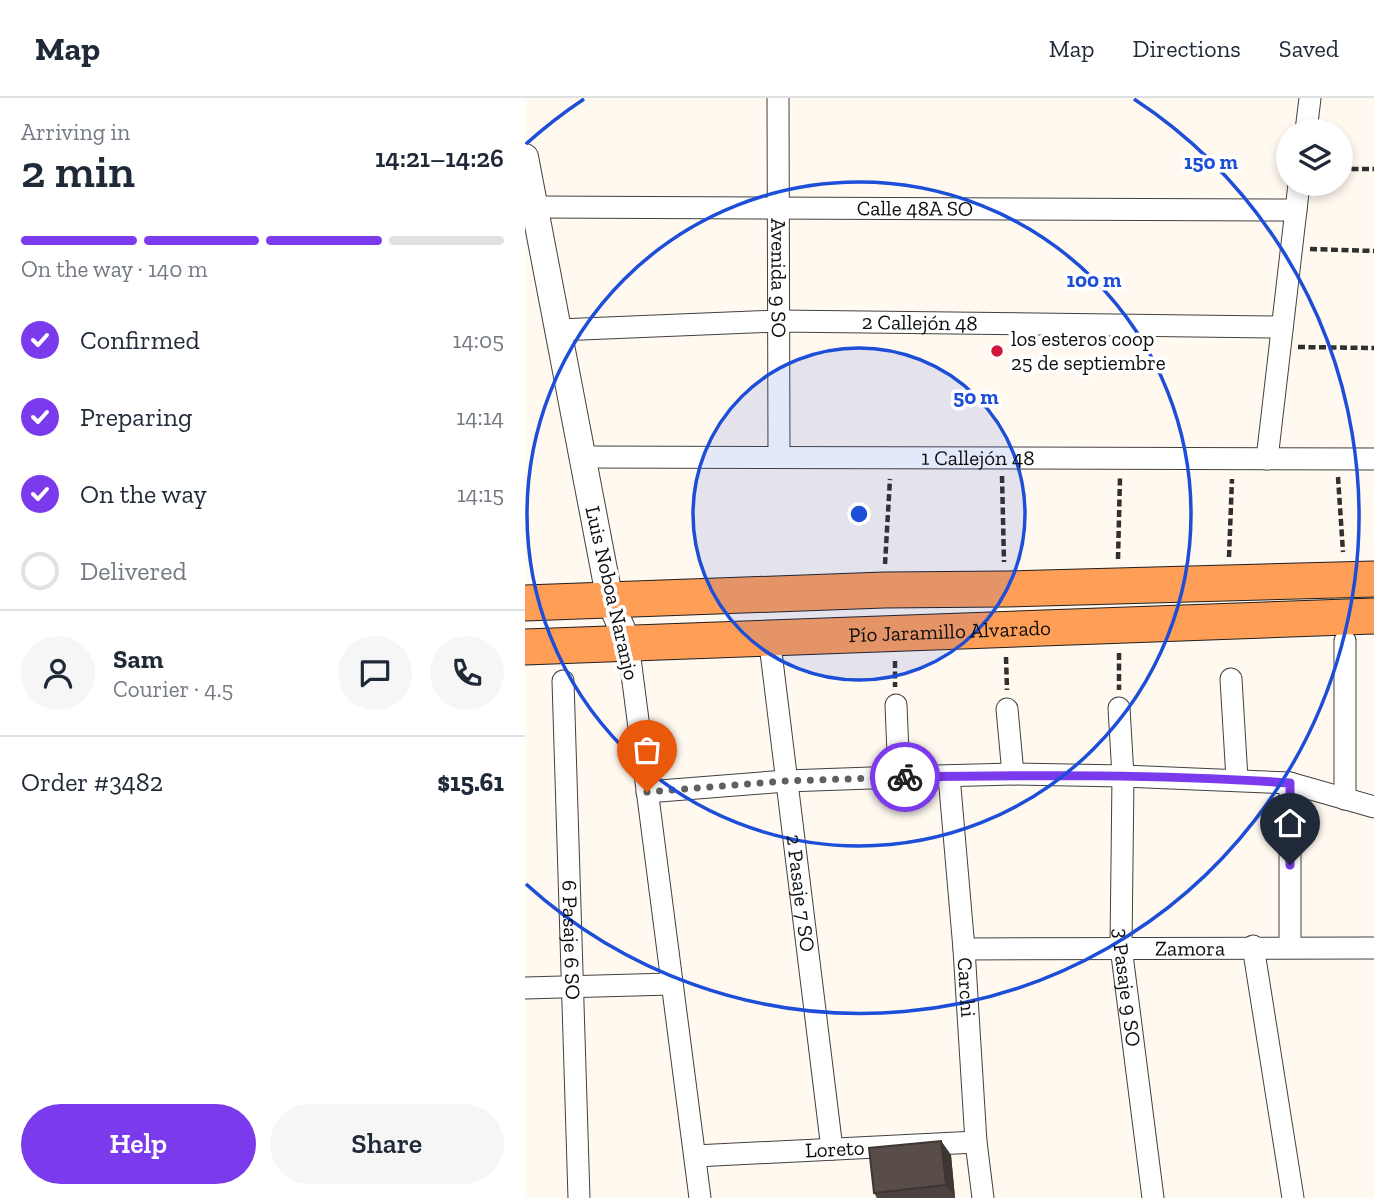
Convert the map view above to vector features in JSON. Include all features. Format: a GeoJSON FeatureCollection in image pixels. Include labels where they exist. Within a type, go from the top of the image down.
{"type":"FeatureCollection","features":[{"type":"Feature","properties":{"kind":"highway","name":"Pío Jaramillo Alvarado"},"geometry":{"type":"LineString","coordinates":[[525,603],[884,590],[1360,579]]}},
{"type":"Feature","properties":{"kind":"highway","name":"Pío Jaramillo Alvarado"},"geometry":{"type":"LineString","coordinates":[[525,647],[1374,616]]}},
{"type":"Feature","properties":{"kind":"street","name":"Avenida 9 SO"},"geometry":{"type":"LineString","coordinates":[[778,98],[779,457]]}},
{"type":"Feature","properties":{"kind":"street"},"geometry":{"type":"LineString","coordinates":[[1307,119],[1310,98]]}},
{"type":"Feature","properties":{"kind":"street","name":"Luis Noboa Naranjo"},"geometry":{"type":"LineString","coordinates":[[525,157],[610,601],[628,643],[701,1198]]}},
{"type":"Feature","properties":{"kind":"street"},"geometry":{"type":"LineString","coordinates":[[1267,459],[1298,196]]}},
{"type":"Feature","properties":{"kind":"street","name":"Calle 48A SO"},"geometry":{"type":"LineString","coordinates":[[535,207],[1296,210]]}},
{"type":"Feature","properties":{"kind":"street","name":"2 Callejón 48"},"geometry":{"type":"LineString","coordinates":[[558,330],[778,321],[1281,337]]}},
{"type":"Feature","properties":{"kind":"street","name":"1 Callejón 48"},"geometry":{"type":"LineString","coordinates":[[582,457],[1374,459]]}},
{"type":"Feature","properties":{"kind":"street","name":"2 Pasaje 7 SO"},"geometry":{"type":"LineString","coordinates":[[769,636],[832,1149]]}},
{"type":"Feature","properties":{"kind":"street"},"geometry":{"type":"LineString","coordinates":[[1345,641],[1345,799]]}},
{"type":"Feature","properties":{"kind":"street"},"geometry":{"type":"LineString","coordinates":[[1231,678],[1237,779]]}},
{"type":"Feature","properties":{"kind":"street","name":"6 Pasaje 6 SO"},"geometry":{"type":"LineString","coordinates":[[563,681],[579,1198]]}},
{"type":"Feature","properties":{"kind":"street"},"geometry":{"type":"LineString","coordinates":[[896,705],[899,777]]}},
{"type":"Feature","properties":{"kind":"street","name":"3 Pasaje 9 SO"},"geometry":{"type":"LineString","coordinates":[[1119,708],[1123,776],[1121,947],[1153,1198]]}},
{"type":"Feature","properties":{"kind":"street"},"geometry":{"type":"LineString","coordinates":[[1007,709],[1013,774]]}},
{"type":"Feature","properties":{"kind":"street"},"geometry":{"type":"LineString","coordinates":[[647,792],[786,781],[899,777],[1013,774],[1123,776],[1290,783],[1374,807]]}},
{"type":"Feature","properties":{"kind":"street","name":"Carchi"},"geometry":{"type":"LineString","coordinates":[[949,776],[964,949],[976,1142],[983,1198]]}},
{"type":"Feature","properties":{"kind":"street"},"geometry":{"type":"LineString","coordinates":[[1290,783],[1290,947]]}},
{"type":"Feature","properties":{"kind":"street"},"geometry":{"type":"LineString","coordinates":[[1253,946],[1293,1198]]}},
{"type":"Feature","properties":{"kind":"street","name":"Zamora"},"geometry":{"type":"LineString","coordinates":[[964,949],[1253,946],[1374,948]]}},
{"type":"Feature","properties":{"kind":"street"},"geometry":{"type":"LineString","coordinates":[[525,988],[671,984]]}},
{"type":"Feature","properties":{"kind":"street","name":"Loreto"},"geometry":{"type":"LineString","coordinates":[[695,1156],[976,1142]]}},
{"type":"Feature","properties":{"kind":"path"},"geometry":{"type":"LineString","coordinates":[[1353,169],[1374,169]]}},
{"type":"Feature","properties":{"kind":"path"},"geometry":{"type":"LineString","coordinates":[[1292,248],[1374,251]]}},
{"type":"Feature","properties":{"kind":"path"},"geometry":{"type":"LineString","coordinates":[[1281,337],[1374,348]]}},
{"type":"Feature","properties":{"kind":"path"},"geometry":{"type":"LineString","coordinates":[[884,590],[891,457]]}},
{"type":"Feature","properties":{"kind":"path"},"geometry":{"type":"LineString","coordinates":[[1001,458],[1005,589]]}},
{"type":"Feature","properties":{"kind":"path"},"geometry":{"type":"LineString","coordinates":[[1117,586],[1120,458]]}},
{"type":"Feature","properties":{"kind":"path"},"geometry":{"type":"LineString","coordinates":[[1228,583],[1232,459]]}},
{"type":"Feature","properties":{"kind":"path"},"geometry":{"type":"LineString","coordinates":[[1336,459],[1360,579]]}},
{"type":"Feature","properties":{"kind":"path"},"geometry":{"type":"LineString","coordinates":[[1118,624],[1119,708]]}},
{"type":"Feature","properties":{"kind":"path"},"geometry":{"type":"LineString","coordinates":[[1005,628],[1007,709]]}},
{"type":"Feature","properties":{"kind":"path"},"geometry":{"type":"LineString","coordinates":[[894,632],[896,705]]}},
{"type":"Feature","properties":{"kind":"building"},"geometry":{"type":"Polygon","coordinates":[[[941,1141],[946,1185],[874,1193],[869,1148],[941,1141]]]}},
{"type":"Feature","properties":{"kind":"way so far"},"geometry":{"type":"LineString","coordinates":[[647,792],[786,781],[905,777]]}},
{"type":"Feature","properties":{"kind":"place","name":"los esteros coop 25 de septiembre"},"geometry":{"type":"Point","coordinates":[997,351]}},
{"type":"Feature","properties":{"kind":"route"},"geometry":{"type":"LineString","coordinates":[[905,777],[1013,774],[1237,779],[1290,783],[1290,865]]}}]}
